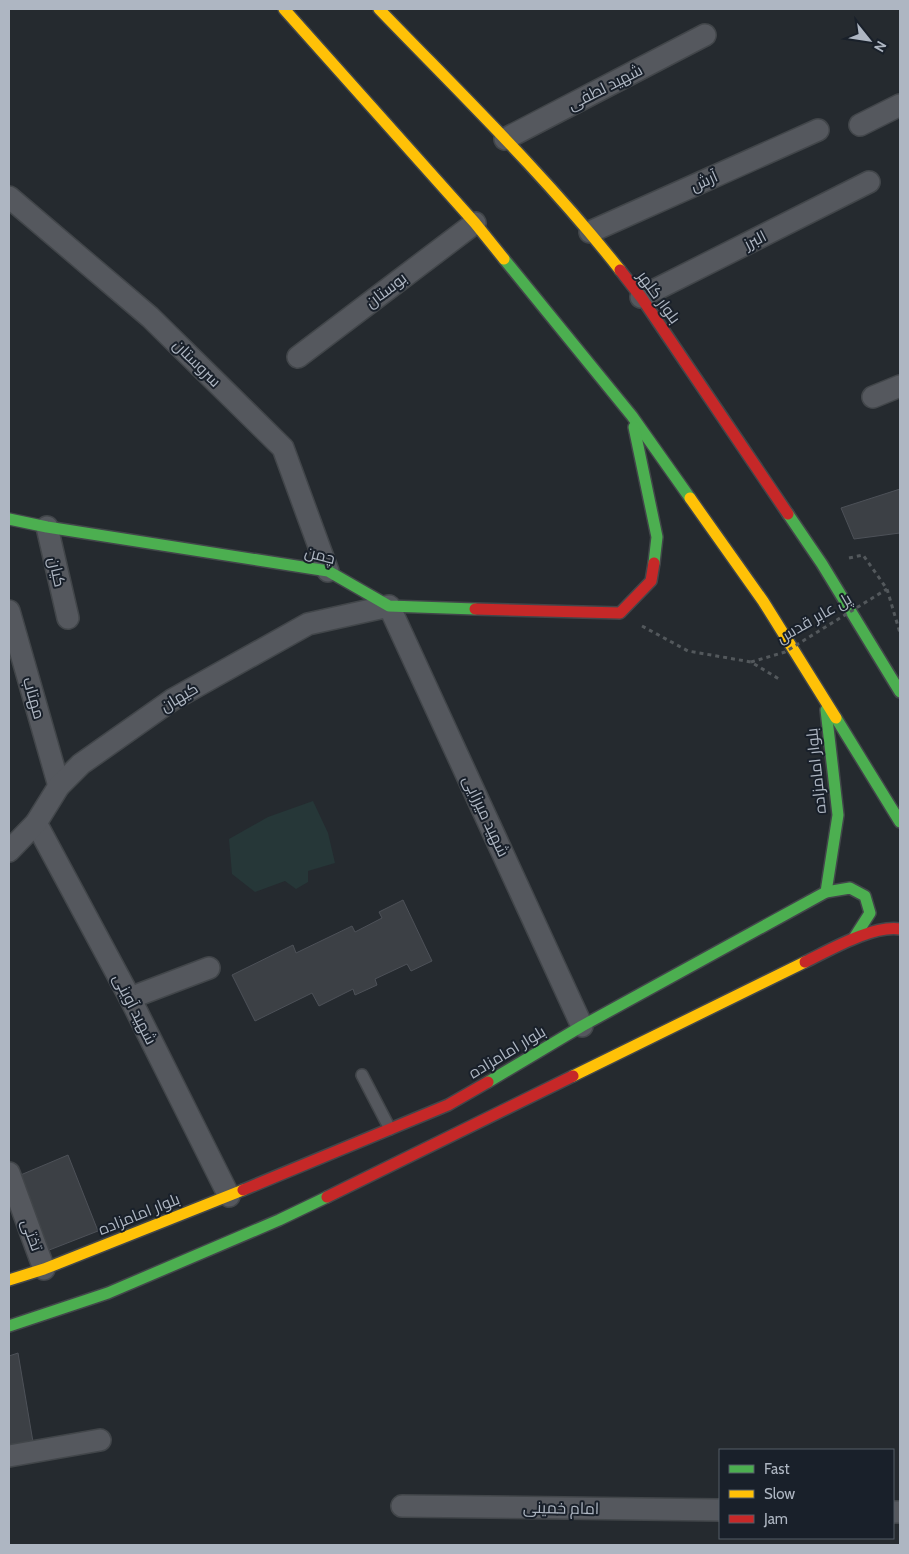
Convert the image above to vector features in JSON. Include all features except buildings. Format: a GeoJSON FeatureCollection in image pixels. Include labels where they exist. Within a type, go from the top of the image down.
{"type":"FeatureCollection","features":[{"type":"Feature","properties":{"kind":"main road"},"geometry":{"type":"LineString","coordinates":[[284,9],[475,223],[632,416],[763,601],[900,822]]}},
{"type":"Feature","properties":{"kind":"main road","name":"بلوار کلهر"},"geometry":{"type":"LineString","coordinates":[[379,9],[505,139],[590,232],[641,298],[822,564],[900,692]]}},
{"type":"Feature","properties":{"kind":"main road"},"geometry":{"type":"LineString","coordinates":[[620,613],[651,581],[657,537],[632,416]]}},
{"type":"Feature","properties":{"kind":"main road","name":"چمن"},"geometry":{"type":"LineString","coordinates":[[9,520],[328,571],[389,606],[620,613]]}},
{"type":"Feature","properties":{"kind":"main road"},"geometry":{"type":"LineString","coordinates":[[868,639],[884,645]]}},
{"type":"Feature","properties":{"kind":"main road","name":"بلوار امامزاده"},"geometry":{"type":"LineString","coordinates":[[9,1280],[44,1269],[229,1196],[448,1105],[582,1026],[826,892],[838,815],[825,699]]}},
{"type":"Feature","properties":{"kind":"main road"},"geometry":{"type":"LineString","coordinates":[[826,892],[850,888],[865,896],[870,914],[854,938]]}},
{"type":"Feature","properties":{"kind":"main road"},"geometry":{"type":"LineString","coordinates":[[9,1326],[108,1293],[279,1220],[854,938],[892,928],[900,929]]}},
{"type":"Feature","properties":{"kind":"street","name":"شهید لطفی"},"geometry":{"type":"LineString","coordinates":[[505,139],[705,35]]}},
{"type":"Feature","properties":{"kind":"street"},"geometry":{"type":"LineString","coordinates":[[860,125],[900,105]]}},
{"type":"Feature","properties":{"kind":"street","name":"آرش"},"geometry":{"type":"LineString","coordinates":[[590,232],[818,130]]}},
{"type":"Feature","properties":{"kind":"street","name":"البرز"},"geometry":{"type":"LineString","coordinates":[[641,298],[869,182]]}},
{"type":"Feature","properties":{"kind":"street","name":"سروستان"},"geometry":{"type":"LineString","coordinates":[[9,197],[150,317],[283,448],[328,571]]}},
{"type":"Feature","properties":{"kind":"street","name":"بوستان"},"geometry":{"type":"LineString","coordinates":[[298,357],[475,223]]}},
{"type":"Feature","properties":{"kind":"street"},"geometry":{"type":"LineString","coordinates":[[873,397],[900,386]]}},
{"type":"Feature","properties":{"kind":"street","name":"کیان"},"geometry":{"type":"LineString","coordinates":[[47,527],[68,618]]}},
{"type":"Feature","properties":{"kind":"street","name":"کیهان"},"geometry":{"type":"LineString","coordinates":[[9,851],[36,823],[59,786],[81,764],[172,700],[308,624],[389,606]]}},
{"type":"Feature","properties":{"kind":"street","name":"شهید میرزایی"},"geometry":{"type":"LineString","coordinates":[[389,606],[582,1026]]}},
{"type":"Feature","properties":{"kind":"street","name":"مهتاب"},"geometry":{"type":"LineString","coordinates":[[9,611],[59,786]]}},
{"type":"Feature","properties":{"kind":"street","name":"شهید آوینی"},"geometry":{"type":"LineString","coordinates":[[36,823],[130,998],[229,1196]]}},
{"type":"Feature","properties":{"kind":"street"},"geometry":{"type":"LineString","coordinates":[[130,998],[209,968]]}},
{"type":"Feature","properties":{"kind":"street","name":"تختی"},"geometry":{"type":"LineString","coordinates":[[9,1173],[44,1269]]}},
{"type":"Feature","properties":{"kind":"street"},"geometry":{"type":"LineString","coordinates":[[9,1456],[100,1440]]}},
{"type":"Feature","properties":{"kind":"street","name":"امام خمینی"},"geometry":{"type":"LineString","coordinates":[[402,1506],[719,1510]]}},
{"type":"Feature","properties":{"kind":"lane"},"geometry":{"type":"LineString","coordinates":[[362,1075],[390,1128]]}},
{"type":"Feature","properties":{"kind":"path"},"geometry":{"type":"LineString","coordinates":[[863,555],[887,589],[900,633]]}},
{"type":"Feature","properties":{"kind":"path","name":"پل عابر قدس"},"geometry":{"type":"LineString","coordinates":[[750,662],[785,652],[887,589]]}},
{"type":"Feature","properties":{"kind":"path"},"geometry":{"type":"LineString","coordinates":[[620,613],[688,651],[750,662],[782,681]]}},
{"type":"Feature","properties":{"kind":"shaded area"},"geometry":{"type":"Polygon","coordinates":[[[313,801],[328,833],[335,863],[308,871],[308,882],[296,889],[285,881],[255,892],[232,874],[229,839],[268,817],[313,801]]]}},
{"type":"Feature","properties":{"kind":"traffic: fast"},"geometry":{"type":"LineString","coordinates":[[504,259],[632,416],[690,498]]}},
{"type":"Feature","properties":{"kind":"traffic: fast"},"geometry":{"type":"LineString","coordinates":[[634,427],[657,537],[654,563]]}},
{"type":"Feature","properties":{"kind":"traffic: fast"},"geometry":{"type":"LineString","coordinates":[[788,514],[822,564],[900,692]]}},
{"type":"Feature","properties":{"kind":"traffic: fast"},"geometry":{"type":"LineString","coordinates":[[9,519],[47,527],[328,571],[389,606],[475,609]]}},
{"type":"Feature","properties":{"kind":"traffic: fast"},"geometry":{"type":"LineString","coordinates":[[826,710],[838,815],[826,892]]}},
{"type":"Feature","properties":{"kind":"traffic: fast"},"geometry":{"type":"LineString","coordinates":[[836,718],[900,822]]}},
{"type":"Feature","properties":{"kind":"traffic: fast"},"geometry":{"type":"LineString","coordinates":[[488,1082],[582,1026],[826,892],[850,888],[865,896],[870,913],[854,938]]}},
{"type":"Feature","properties":{"kind":"traffic: fast"},"geometry":{"type":"LineString","coordinates":[[9,1326],[108,1293],[279,1220],[327,1197]]}},
{"type":"Feature","properties":{"kind":"traffic: slow"},"geometry":{"type":"LineString","coordinates":[[284,9],[475,223],[504,259]]}},
{"type":"Feature","properties":{"kind":"traffic: slow"},"geometry":{"type":"LineString","coordinates":[[379,9],[533,169],[620,270]]}},
{"type":"Feature","properties":{"kind":"traffic: slow"},"geometry":{"type":"LineString","coordinates":[[690,498],[763,601],[836,718]]}},
{"type":"Feature","properties":{"kind":"traffic: slow"},"geometry":{"type":"LineString","coordinates":[[573,1076],[805,962]]}},
{"type":"Feature","properties":{"kind":"traffic: slow"},"geometry":{"type":"LineString","coordinates":[[9,1280],[44,1269],[243,1190]]}},
{"type":"Feature","properties":{"kind":"traffic: jam"},"geometry":{"type":"LineString","coordinates":[[620,270],[641,297],[788,514]]}},
{"type":"Feature","properties":{"kind":"traffic: jam"},"geometry":{"type":"LineString","coordinates":[[475,609],[620,613],[651,581],[654,563]]}},
{"type":"Feature","properties":{"kind":"traffic: jam"},"geometry":{"type":"LineString","coordinates":[[805,962],[864,935],[877,931],[900,929]]}},
{"type":"Feature","properties":{"kind":"traffic: jam"},"geometry":{"type":"LineString","coordinates":[[327,1197],[573,1076]]}},
{"type":"Feature","properties":{"kind":"traffic: jam"},"geometry":{"type":"LineString","coordinates":[[243,1190],[448,1105],[488,1082]]}}]}
